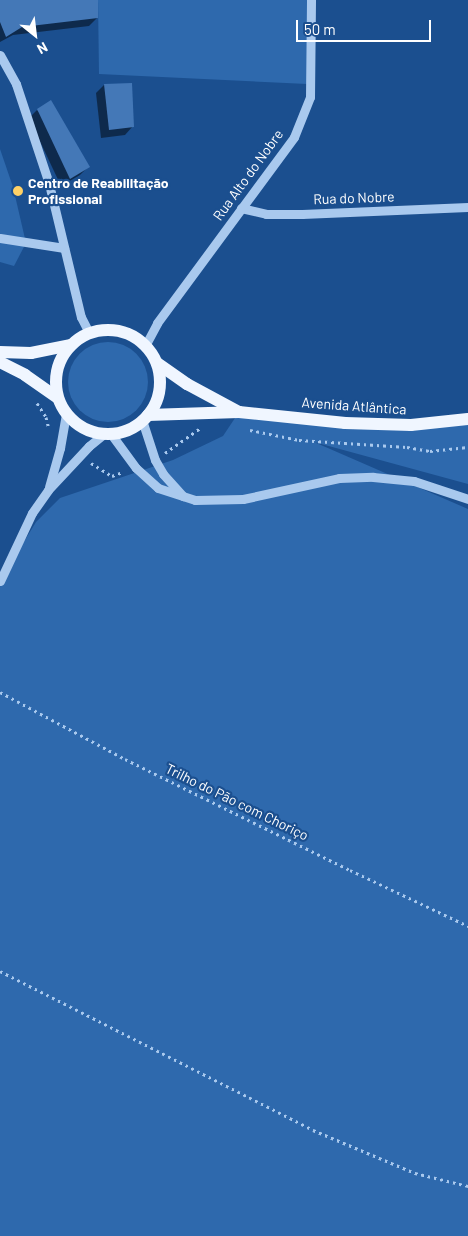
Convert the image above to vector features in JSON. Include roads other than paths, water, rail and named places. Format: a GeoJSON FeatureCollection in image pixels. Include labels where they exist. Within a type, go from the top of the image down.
{"type":"FeatureCollection","features":[{"type":"Feature","properties":{"kind":"main road","name":"Avenida Atlântica"},"geometry":{"type":"LineString","coordinates":[[239,412],[187,384],[157,363],[145,346],[133,336],[119,331],[104,330],[89,333],[71,345],[62,356],[57,369],[55,383],[57,397],[66,414],[83,428],[107,434],[128,430],[145,418],[239,412],[345,423],[411,425],[468,419]]}},
{"type":"Feature","properties":{"kind":"main road","name":"Avenida Atlântica"},"geometry":{"type":"LineString","coordinates":[[0,352],[31,353],[71,345]]}},
{"type":"Feature","properties":{"kind":"main road","name":"Avenida Atlântica"},"geometry":{"type":"LineString","coordinates":[[0,362],[25,375],[57,397]]}},
{"type":"Feature","properties":{"kind":"main road"},"geometry":{"type":"LineString","coordinates":[[145,418],[155,404],[159,390],[160,377],[157,363]]}},
{"type":"Feature","properties":{"kind":"street","name":"Rua Alto do Nobre"},"geometry":{"type":"LineString","coordinates":[[145,346],[157,323],[294,137],[310,97],[311,0]]}},
{"type":"Feature","properties":{"kind":"street"},"geometry":{"type":"LineString","coordinates":[[0,55],[16,84],[49,184],[54,213],[81,317],[89,333]]}},
{"type":"Feature","properties":{"kind":"street","name":"Rua do Nobre"},"geometry":{"type":"LineString","coordinates":[[241,208],[266,214],[302,214],[468,207]]}},
{"type":"Feature","properties":{"kind":"street"},"geometry":{"type":"LineString","coordinates":[[0,238],[64,248]]}},
{"type":"Feature","properties":{"kind":"street"},"geometry":{"type":"LineString","coordinates":[[48,490],[60,448],[66,414]]}},
{"type":"Feature","properties":{"kind":"street"},"geometry":{"type":"LineString","coordinates":[[145,418],[155,460],[163,474],[185,498]]}},
{"type":"Feature","properties":{"kind":"street"},"geometry":{"type":"LineString","coordinates":[[0,581],[32,513],[48,490],[89,446],[107,434],[144,477],[158,488],[185,498],[216,502],[243,499],[339,478],[373,477],[414,482],[468,499]]}},
{"type":"Feature","properties":{"kind":"place","name":"Centro de Reabilitação Profissional"},"geometry":{"type":"Point","coordinates":[18,191]}}]}
